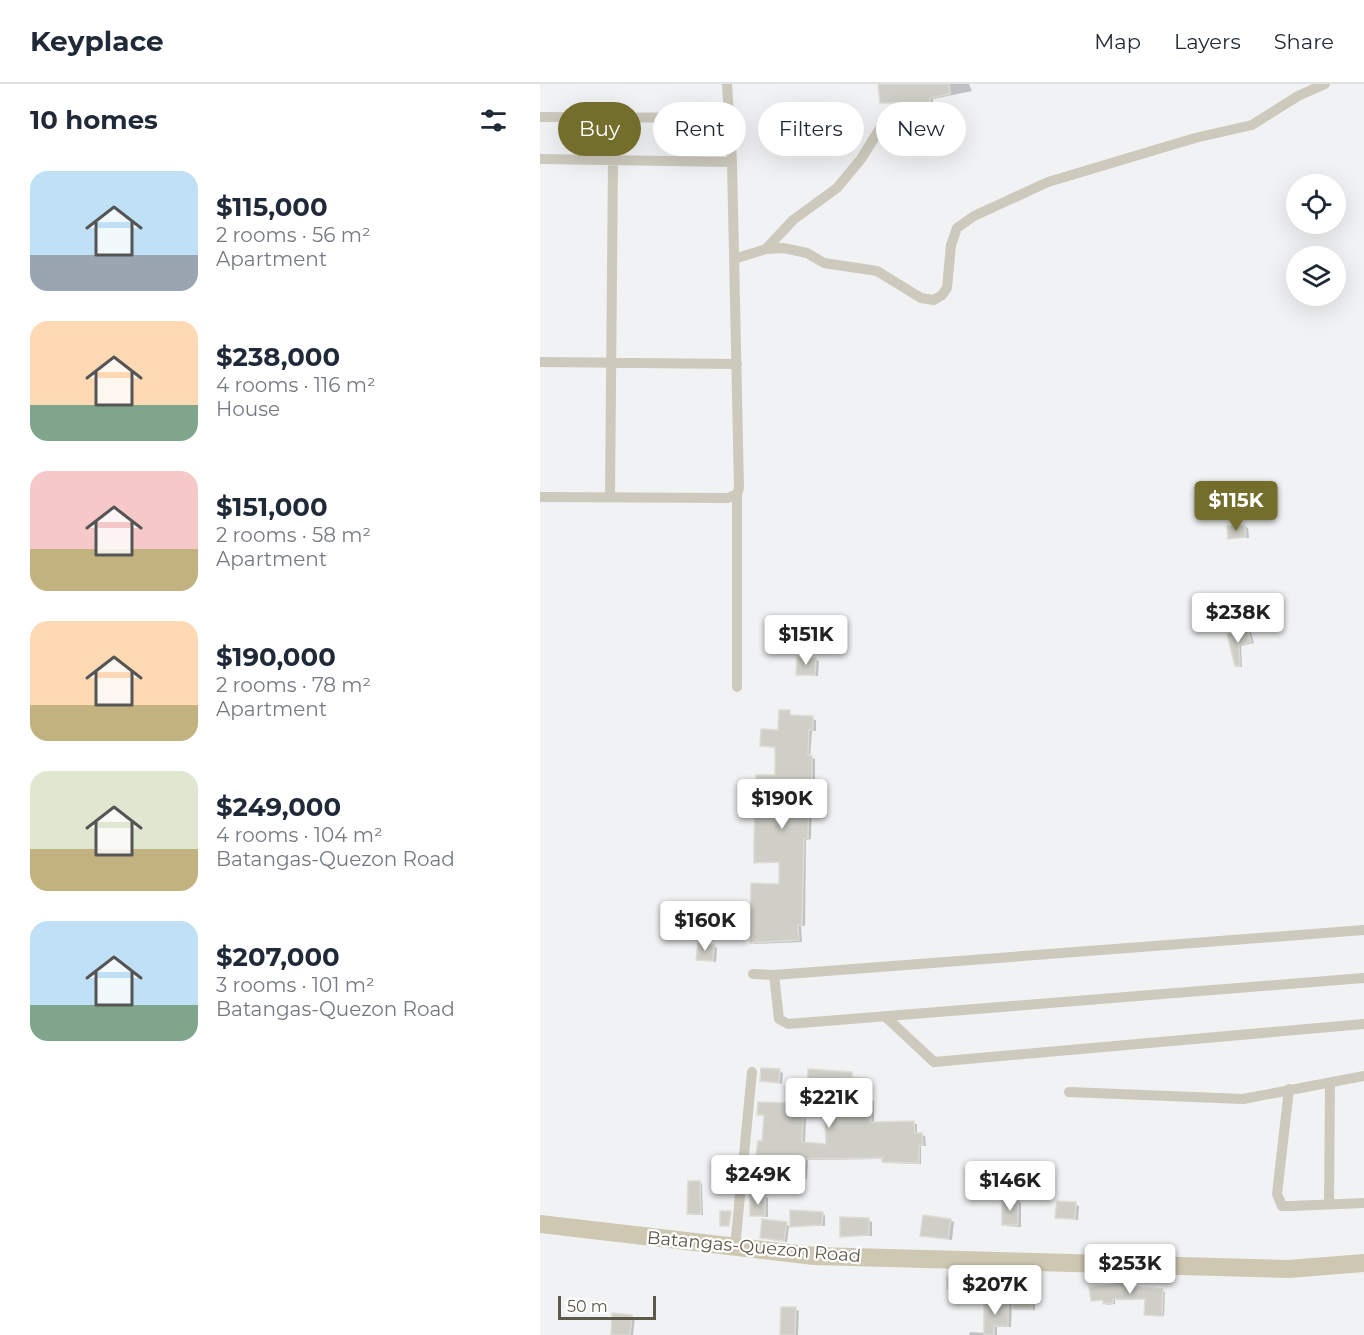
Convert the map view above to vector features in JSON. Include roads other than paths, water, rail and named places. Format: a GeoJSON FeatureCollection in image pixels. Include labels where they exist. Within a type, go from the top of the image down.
{"type":"FeatureCollection","features":[{"type":"Feature","properties":{"kind":"main road","name":"Batangas-Quezon Road"},"geometry":{"type":"LineString","coordinates":[[540,1224],[814,1256],[1288,1269],[1364,1263]]}},
{"type":"Feature","properties":{"kind":"street"},"geometry":{"type":"LineString","coordinates":[[727,84],[728,102]]}},
{"type":"Feature","properties":{"kind":"street"},"geometry":{"type":"LineString","coordinates":[[734,259],[766,249],[783,248],[807,253],[824,263],[877,271],[921,298],[934,300],[947,288],[951,245],[957,228],[974,216],[1048,182],[1195,138],[1252,126],[1298,96],[1325,84]]}},
{"type":"Feature","properties":{"kind":"street"},"geometry":{"type":"LineString","coordinates":[[540,117],[653,118]]}},
{"type":"Feature","properties":{"kind":"street"},"geometry":{"type":"LineString","coordinates":[[766,249],[793,220],[837,188],[861,159],[876,135]]}},
{"type":"Feature","properties":{"kind":"street"},"geometry":{"type":"LineString","coordinates":[[732,156],[740,488],[737,494],[737,687]]}},
{"type":"Feature","properties":{"kind":"street"},"geometry":{"type":"LineString","coordinates":[[540,159],[732,162]]}},
{"type":"Feature","properties":{"kind":"street"},"geometry":{"type":"LineString","coordinates":[[610,497],[613,160]]}},
{"type":"Feature","properties":{"kind":"street"},"geometry":{"type":"LineString","coordinates":[[540,362],[737,364]]}},
{"type":"Feature","properties":{"kind":"street"},"geometry":{"type":"LineString","coordinates":[[540,496],[728,498],[737,494]]}},
{"type":"Feature","properties":{"kind":"street"},"geometry":{"type":"LineString","coordinates":[[753,974],[774,975],[1364,930]]}},
{"type":"Feature","properties":{"kind":"street"},"geometry":{"type":"LineString","coordinates":[[774,975],[781,1022],[788,1024],[887,1018],[1364,978]]}},
{"type":"Feature","properties":{"kind":"street"},"geometry":{"type":"LineString","coordinates":[[887,1018],[934,1062],[1364,1024]]}},
{"type":"Feature","properties":{"kind":"street"},"geometry":{"type":"LineString","coordinates":[[735,1247],[752,1072]]}},
{"type":"Feature","properties":{"kind":"street"},"geometry":{"type":"LineString","coordinates":[[1069,1092],[1243,1099],[1364,1076]]}},
{"type":"Feature","properties":{"kind":"street"},"geometry":{"type":"LineString","coordinates":[[1329,1203],[1330,1083]]}},
{"type":"Feature","properties":{"kind":"street"},"geometry":{"type":"LineString","coordinates":[[1289,1089],[1277,1194],[1279,1202],[1282,1206],[1364,1203]]}}]}
